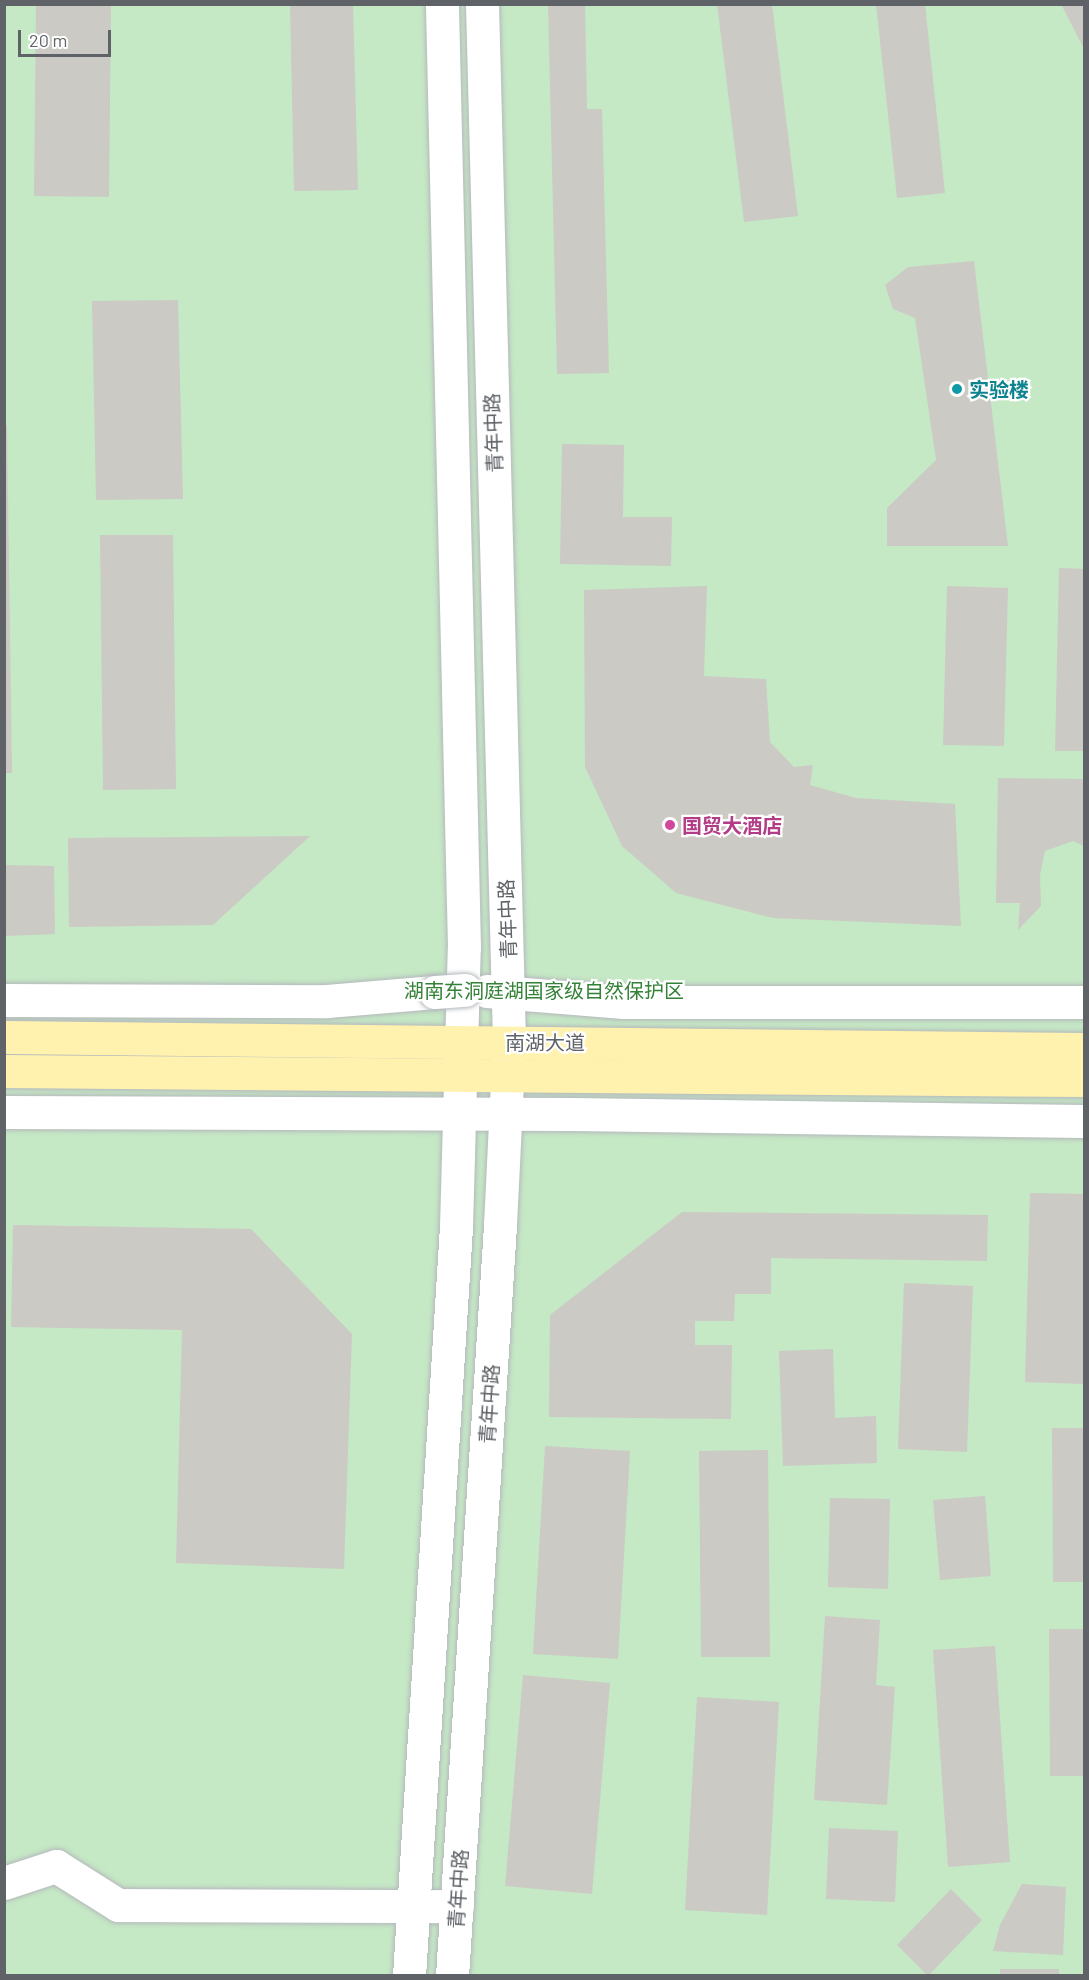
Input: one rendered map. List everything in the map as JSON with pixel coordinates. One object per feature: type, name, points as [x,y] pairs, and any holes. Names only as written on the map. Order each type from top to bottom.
[{"type":"main road","points":[[409,1976],[456,1227],[464,947],[449,420],[442,4]]},
{"type":"main road","name":"青年中路","points":[[452,1976],[500,1225],[509,1042],[482,4]]},
{"type":"main road","points":[[4,1000],[327,1001],[450,991],[509,992],[624,1002],[1084,1002]]},
{"type":"main road","name":"南湖大道","points":[[4,1037],[1084,1049]]},
{"type":"main road","name":"南湖大道","points":[[4,1071],[1084,1080]]},
{"type":"main road","points":[[4,1112],[505,1114],[1084,1121]]},
{"type":"main road","points":[[4,1883],[56,1866],[118,1905],[457,1906]]},
{"type":"green space","name":"湖南东洞庭湖国家级自然保护区","points":[[5,5],[1084,5],[1084,1975],[5,1976]]},
{"type":"building","points":[[36,4],[111,4],[109,197],[34,196]]},
{"type":"building","points":[[290,4],[353,4],[358,190],[294,191]]},
{"type":"building","points":[[548,4],[585,4],[587,109],[602,109],[609,373],[557,374]]},
{"type":"building","points":[[717,4],[772,4],[798,216],[744,222]]},
{"type":"building","points":[[876,4],[925,4],[945,193],[897,198]]},
{"type":"building","points":[[1061,4],[1084,4],[1084,49]]},
{"type":"building","name":"实验楼","points":[[974,261],[1008,546],[887,546],[887,508],[936,460],[915,318],[893,309],[885,285],[908,267]]},
{"type":"building","points":[[178,300],[183,499],[96,500],[92,301]]},
{"type":"building","points":[[4,425],[7,425],[12,773],[4,773]]},
{"type":"building","points":[[562,444],[624,445],[623,517],[672,517],[671,566],[560,564]]},
{"type":"building","points":[[100,535],[173,535],[176,789],[103,790]]},
{"type":"building","points":[[1059,568],[1084,569],[1084,751],[1055,751]]},
{"type":"building","points":[[707,586],[704,676],[766,679],[770,742],[794,767],[813,765],[810,785],[856,798],[955,804],[961,926],[773,918],[676,893],[622,846],[585,767],[584,590]]},
{"type":"building","points":[[947,586],[1008,588],[1004,746],[943,745]]},
{"type":"building","points":[[998,778],[1084,779],[1084,846],[1073,841],[1045,851],[1040,875],[1041,906],[1018,930],[1020,903],[996,903]]},
{"type":"building","points":[[310,836],[213,925],[69,927],[68,838]]},
{"type":"building","points":[[4,865],[54,866],[55,934],[4,936]]},
{"type":"building","points":[[1030,1193],[1084,1194],[1084,1384],[1025,1382]]},
{"type":"building","points":[[682,1212],[988,1215],[987,1261],[771,1258],[771,1294],[735,1294],[734,1321],[695,1321],[695,1345],[732,1345],[731,1419],[549,1417],[550,1315]]},
{"type":"building","points":[[13,1225],[251,1229],[352,1334],[344,1569],[176,1563],[182,1330],[11,1327]]},
{"type":"building","points":[[904,1283],[973,1286],[967,1452],[898,1449]]},
{"type":"building","points":[[833,1349],[835,1418],[876,1416],[877,1463],[783,1466],[779,1351]]},
{"type":"building","points":[[1052,1428],[1084,1428],[1084,1582],[1053,1582]]},
{"type":"building","points":[[545,1446],[630,1451],[618,1659],[533,1654]]},
{"type":"building","points":[[768,1450],[770,1657],[701,1657],[699,1451]]},
{"type":"building","points":[[985,1496],[991,1576],[940,1580],[933,1500]]},
{"type":"building","points":[[830,1498],[890,1499],[888,1589],[828,1587]]},
{"type":"building","points":[[825,1616],[880,1620],[876,1685],[895,1687],[887,1805],[814,1800]]},
{"type":"building","points":[[1049,1629],[1084,1629],[1084,1776],[1050,1776]]},
{"type":"building","points":[[995,1646],[1010,1862],[948,1867],[933,1650]]},
{"type":"building","points":[[523,1675],[610,1683],[592,1894],[505,1886]]},
{"type":"building","points":[[697,1697],[779,1702],[767,1915],[685,1910]]},
{"type":"building","points":[[829,1828],[898,1831],[895,1902],[826,1899]]},
{"type":"building","points":[[1022,1884],[1066,1887],[1063,1955],[993,1951],[1000,1925]]},
{"type":"building","points":[[951,1889],[982,1920],[928,1976],[897,1945]]},
{"type":"building","points":[[1000,1969],[1059,1969],[1059,1976],[1000,1976]]},
{"type":"place","name":"实验楼","points":[[957,389]]},
{"type":"place","name":"国贸大酒店","points":[[670,825]]}]
